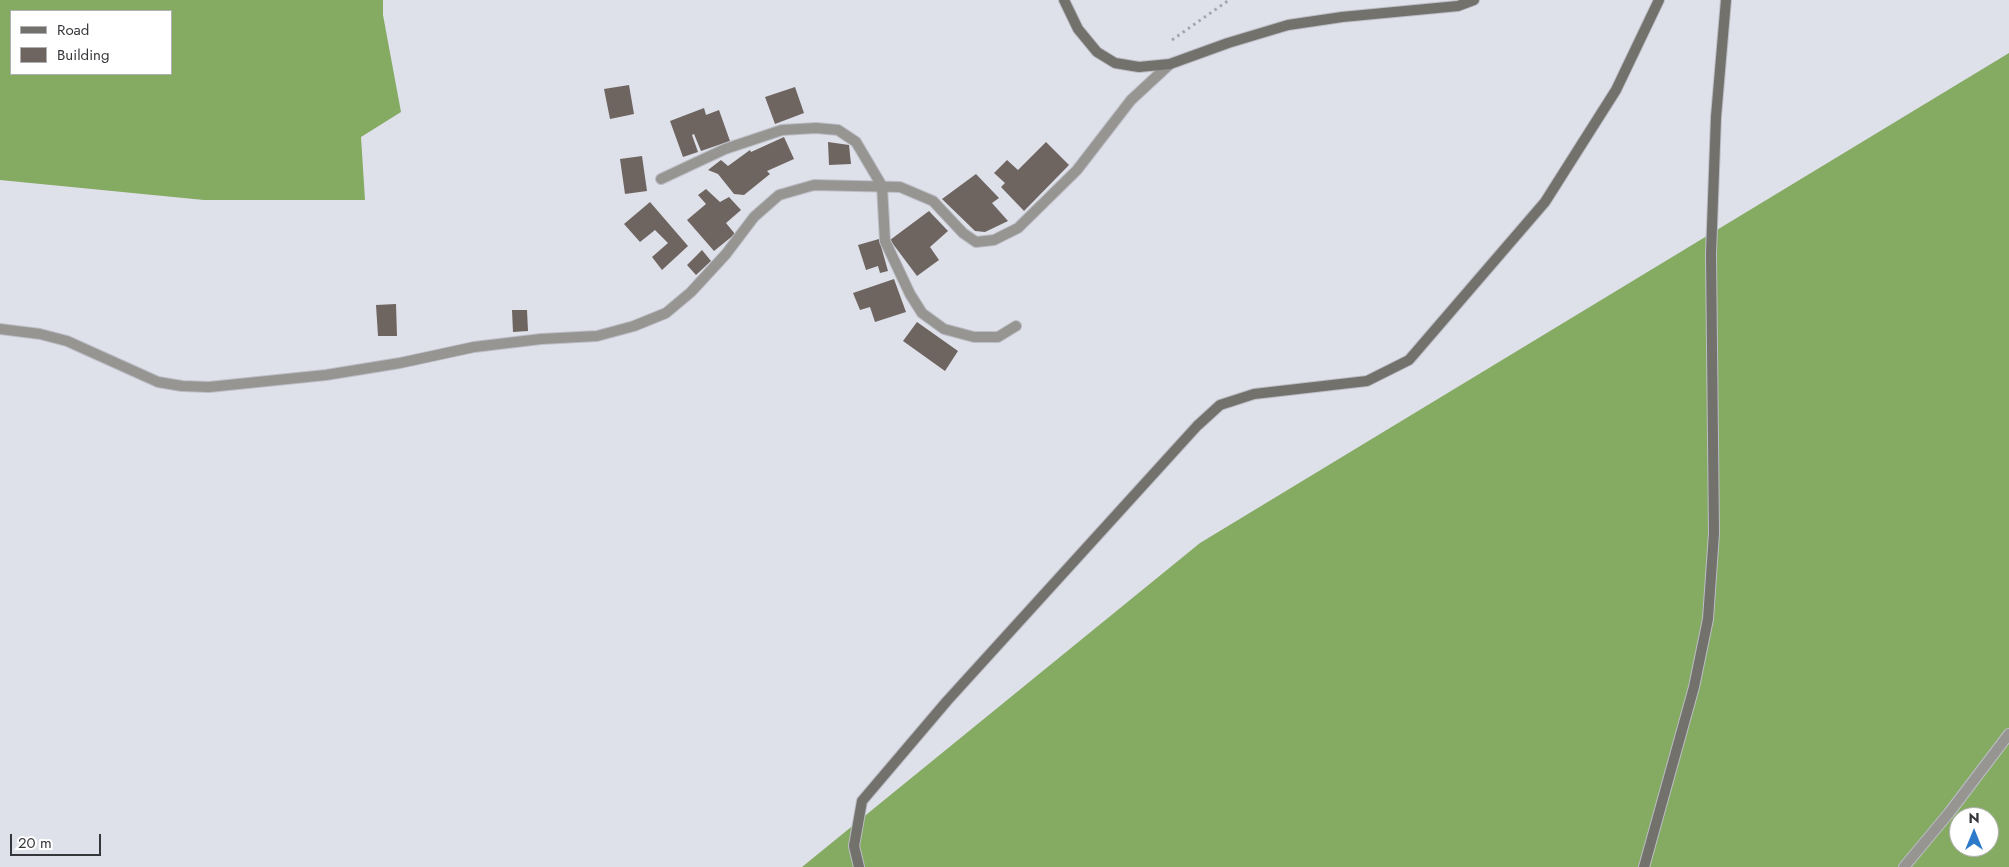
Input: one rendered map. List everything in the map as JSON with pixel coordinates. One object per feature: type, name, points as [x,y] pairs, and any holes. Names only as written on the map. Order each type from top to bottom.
[{"type":"street","points":[[1064,0],[1078,29],[1097,52],[1115,63],[1139,67],[1170,64],[1288,25],[1342,17],[1458,6],[1474,0]]},
{"type":"street","points":[[859,867],[854,846],[862,801],[940,708],[1197,426],[1220,404],[1254,394],[1367,381],[1409,360],[1545,202],[1616,90],[1659,0]]},
{"type":"street","points":[[1644,867],[1694,687],[1708,619],[1714,533],[1711,254],[1716,117],[1726,0]]},
{"type":"street","points":[[0,329],[40,334],[67,341],[158,382],[182,386],[209,387],[326,375],[400,363],[474,347],[541,339],[597,336],[634,326],[666,313],[691,292],[726,254],[754,217],[779,195],[814,185],[900,187],[933,202],[963,233],[976,242],[994,240],[1018,228],[1077,170],[1131,100],[1170,64]]},
{"type":"street","points":[[661,179],[725,149],[782,130],[816,128],[838,130],[856,142],[882,186],[885,241],[910,294],[922,313],[944,329],[974,337],[998,337],[1016,326]]},
{"type":"street","points":[[1904,867],[1949,813],[2009,734]]},
{"type":"path","points":[[1166,44],[1229,0]]},
{"type":"green space","points":[[0,0],[383,0],[383,15],[401,112],[361,137],[365,200],[204,200],[0,180]]},
{"type":"green space","points":[[2009,53],[2009,867],[802,867],[1200,543]]},
{"type":"building","points":[[629,85],[634,114],[610,119],[604,89]]},
{"type":"building","points":[[795,87],[804,113],[775,124],[765,97]]},
{"type":"building","points":[[704,108],[706,115],[719,110],[730,141],[701,151],[694,134],[692,135],[698,152],[683,157],[670,121]]},
{"type":"building","points":[[784,137],[794,159],[767,171],[770,174],[744,195],[734,194],[718,174],[708,170],[721,160],[728,166],[750,150],[751,152]]},
{"type":"building","points":[[828,142],[849,145],[851,164],[829,165]]},
{"type":"building","points":[[1046,142],[1069,165],[1024,211],[1001,187],[1005,183],[994,173],[1007,160],[1018,170]]},
{"type":"building","points":[[642,156],[647,191],[625,194],[620,159]]},
{"type":"building","points":[[976,174],[999,198],[992,203],[1008,221],[985,232],[975,231],[942,199]]},
{"type":"building","points":[[706,189],[720,202],[729,197],[741,210],[726,223],[735,234],[714,251],[687,220],[706,204],[698,195]]},
{"type":"building","points":[[650,202],[688,246],[662,270],[652,257],[668,243],[655,230],[640,242],[624,224]]},
{"type":"building","points":[[929,211],[948,231],[930,247],[939,260],[917,276],[890,240]]},
{"type":"building","points":[[879,239],[888,271],[880,273],[878,266],[866,270],[858,245]]},
{"type":"building","points":[[702,250],[711,261],[696,275],[687,265]]},
{"type":"building","points":[[894,279],[906,312],[875,322],[870,307],[860,310],[853,293]]},
{"type":"building","points":[[396,304],[397,336],[378,336],[376,305]]},
{"type":"building","points":[[512,310],[527,310],[528,331],[513,332]]},
{"type":"building","points":[[917,322],[958,351],[945,371],[903,341]]}]
